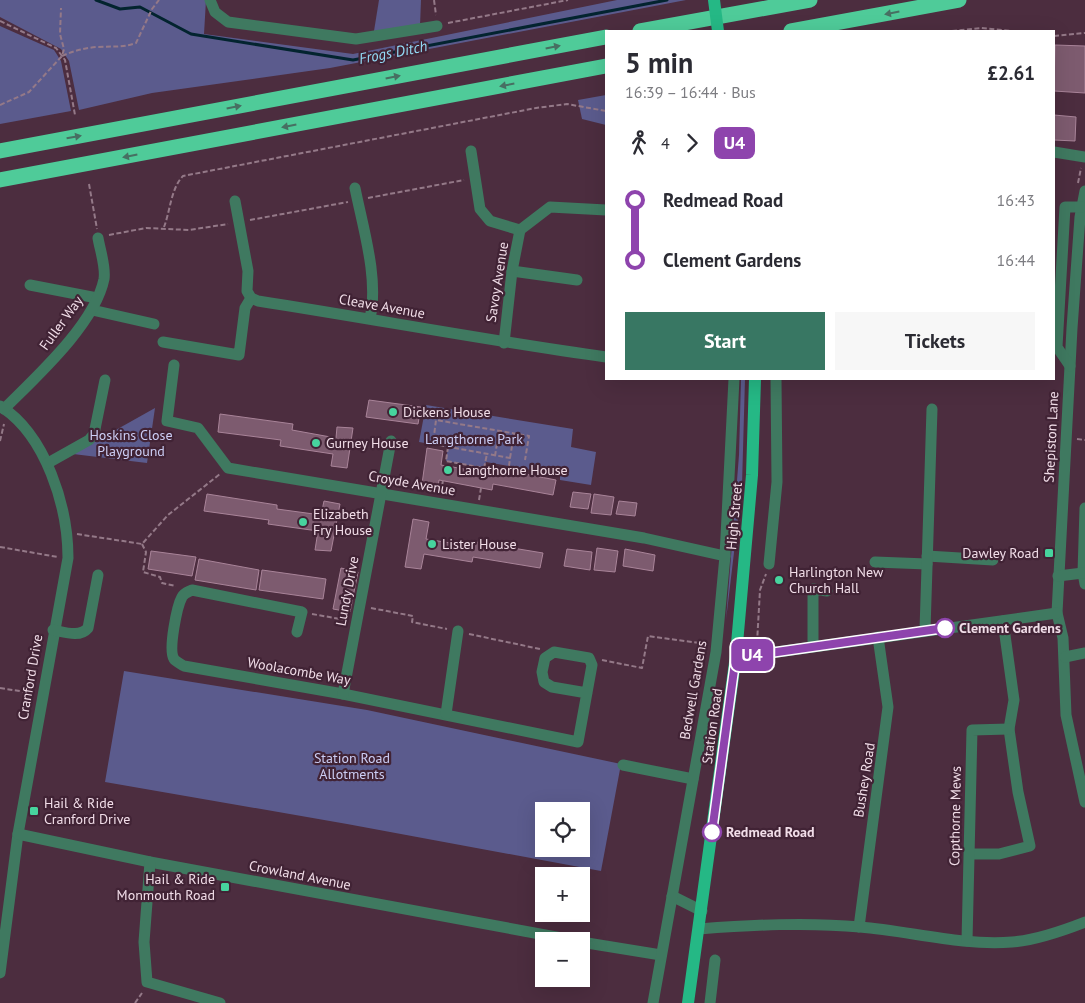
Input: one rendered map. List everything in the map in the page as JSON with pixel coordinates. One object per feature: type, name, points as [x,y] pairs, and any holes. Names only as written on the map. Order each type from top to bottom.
[{"type":"highway","points":[[645,30],[810,0]]},
{"type":"highway","points":[[796,30],[959,0]]},
{"type":"highway","points":[[0,151],[605,38]]},
{"type":"highway","points":[[0,180],[605,66]]},
{"type":"main road","points":[[714,0],[718,30]]},
{"type":"main road","name":"High Street","points":[[736,655],[752,475],[755,380]]},
{"type":"main road","name":"Station Road","points":[[688,1003],[700,929],[736,655]]},
{"type":"street","points":[[210,0],[215,12],[228,22],[356,39],[437,26]]},
{"type":"street","points":[[471,151],[480,209],[490,221],[520,230]]},
{"type":"street","points":[[1055,152],[1085,156]]},
{"type":"street","points":[[355,188],[373,284],[374,302],[370,318]]},
{"type":"street","name":"Shepiston Lane","points":[[1057,613],[1070,366],[1082,240],[1082,207],[1085,191]]},
{"type":"street","points":[[163,342],[239,355],[245,308],[251,298],[247,291],[248,271],[235,201]]},
{"type":"street","name":"Savoy Avenue","points":[[504,343],[512,271],[520,230],[550,207],[605,210]]},
{"type":"street","points":[[1070,366],[1057,347],[1058,258],[1064,207],[1082,207]]},
{"type":"street","name":"Fuller Way","points":[[4,409],[44,370],[92,310],[104,278],[98,238]]},
{"type":"street","points":[[512,271],[577,280]]},
{"type":"street","points":[[30,285],[97,298]]},
{"type":"street","name":"Cleave Avenue","points":[[251,298],[258,301],[370,318],[504,343],[605,357]]},
{"type":"street","points":[[92,310],[154,324]]},
{"type":"street","points":[[174,365],[168,421],[198,428],[228,468]]},
{"type":"street","points":[[48,463],[89,440],[94,434],[105,380]]},
{"type":"street","name":"Bedwell Gardens","points":[[653,1003],[717,646],[725,556],[734,380]]},
{"type":"street","points":[[769,564],[777,482],[776,380]]},
{"type":"street","points":[[925,630],[932,408]]},
{"type":"street","name":"Cranford Drive","points":[[0,973],[5,891],[18,834],[53,630],[68,558],[68,533],[48,463],[33,440],[4,409]]},
{"type":"street","name":"Lundy Drive","points":[[343,694],[391,441]]},
{"type":"street","name":"Croyde Avenue","points":[[228,468],[644,538],[725,556]]},
{"type":"street","points":[[1058,576],[1084,578],[1085,508]]},
{"type":"street","points":[[875,562],[993,560]]},
{"type":"street","points":[[53,630],[80,634],[85,632],[88,628],[98,576]]},
{"type":"street","points":[[813,646],[813,589],[827,591]]},
{"type":"street","points":[[192,590],[302,612],[297,632]]},
{"type":"street","name":"Woolacombe Way","points":[[192,590],[183,595],[171,646],[174,659],[184,666],[343,694],[578,742],[592,665],[589,658]]},
{"type":"street","points":[[736,655],[756,655],[1057,613],[1064,638],[1066,715],[1078,744],[1085,802]]},
{"type":"street","points":[[970,854],[999,854],[1030,846],[1018,792],[1009,729],[1014,700],[1003,621]]},
{"type":"street","points":[[446,714],[458,631]]},
{"type":"street","name":"Bushey Road","points":[[859,927],[888,707],[878,637]]},
{"type":"street","points":[[587,693],[552,687],[544,682],[542,672],[545,658],[554,652],[589,658]]},
{"type":"street","points":[[1065,657],[1085,653]]},
{"type":"street","name":"Copthorne Mews","points":[[967,941],[972,730],[1009,729]]},
{"type":"street","points":[[623,765],[693,779]]},
{"type":"street","name":"Crowland Avenue","points":[[18,834],[150,862],[535,934]]},
{"type":"street","points":[[150,862],[144,942],[147,982],[220,1003]]},
{"type":"street","points":[[672,896],[702,910]]},
{"type":"street","points":[[700,929],[750,925],[859,927],[967,941],[1012,942],[1054,934],[1085,922]]},
{"type":"street","name":"Crowland Avenue","points":[[590,944],[661,955]]},
{"type":"street","points":[[710,1003],[714,960]]},
{"type":"path","points":[[0,106],[29,92],[62,56],[77,50],[99,47],[108,49],[136,42],[152,9],[159,0]]},
{"type":"path","points":[[434,0],[437,26],[568,0]]},
{"type":"path","points":[[61,8],[60,34],[64,48],[62,56]]},
{"type":"path","points":[[0,21],[40,38],[56,48],[65,60],[75,115]]},
{"type":"path","points":[[958,30],[969,28],[998,30]]},
{"type":"path","points":[[1055,36],[1085,33]]},
{"type":"path","points":[[164,228],[176,182],[183,176],[536,108],[567,104],[605,111]]},
{"type":"path","points":[[89,184],[98,238],[146,228],[190,230],[475,178]]},
{"type":"path","points":[[0,442],[4,409]]},
{"type":"path","points":[[510,458],[433,444],[436,420],[529,436],[525,460]]},
{"type":"path","points":[[495,456],[499,431]]},
{"type":"path","points":[[509,466],[514,434]]},
{"type":"path","points":[[448,447],[446,460],[484,468],[486,454]]},
{"type":"path","points":[[142,544],[168,515],[228,468]]},
{"type":"path","points":[[68,533],[142,544]]},
{"type":"path","points":[[142,544],[146,552],[143,572],[160,577],[162,583],[192,590]]},
{"type":"path","points":[[0,547],[68,558]]},
{"type":"path","points":[[756,655],[760,590],[769,564]]},
{"type":"path","points":[[359,606],[414,616],[412,622],[554,652]]},
{"type":"path","points":[[302,612],[356,622]]},
{"type":"path","points":[[589,658],[642,668],[648,636],[717,646]]},
{"type":"path","points":[[0,688],[42,695]]},
{"type":"green space","points":[[0,0],[206,0],[204,34],[353,54],[617,0],[686,0],[330,68],[152,93],[79,110],[69,61],[61,49],[0,17]]},
{"type":"green space","points":[[379,0],[421,0],[420,26],[374,31]]},
{"type":"green space","points":[[0,26],[54,50],[61,61],[71,111],[0,124]]},
{"type":"green space","points":[[605,95],[605,125],[582,119],[578,100]]},
{"type":"green space","points":[[741,380],[745,380],[742,485],[726,620],[739,455]]},
{"type":"green space","name":"Langthorne Park","points":[[426,405],[573,429],[571,447],[596,452],[591,485],[560,480],[560,475],[486,462],[484,468],[446,461],[448,447],[419,442]]},
{"type":"green space","name":"Hoskins Close Playground","points":[[155,408],[147,463],[73,454]]},
{"type":"green space","name":"Station Road Allotments","points":[[124,671],[367,710],[621,764],[601,871],[590,869],[590,867],[579,867],[105,782]]},
{"type":"building","points":[[1055,45],[1085,46],[1085,93],[1055,91]]},
{"type":"building","points":[[1055,115],[1076,117],[1075,141],[1055,140]]},
{"type":"building","name":"Dickens House","points":[[369,400],[421,407],[418,424],[366,417]]},
{"type":"building","name":"Gurney House","points":[[220,414],[293,424],[292,430],[336,438],[337,427],[353,428],[347,468],[331,466],[333,454],[280,446],[281,440],[218,432]]},
{"type":"building","name":"Langthorne House","points":[[427,448],[443,451],[441,465],[487,473],[488,467],[556,480],[553,495],[493,484],[492,490],[439,480],[438,487],[422,484]]},
{"type":"building","points":[[573,492],[591,494],[588,509],[570,507]]},
{"type":"building","name":"Elizabeth Fry House","points":[[207,494],[277,505],[277,509],[321,515],[324,501],[340,504],[331,551],[315,550],[318,531],[268,524],[269,520],[204,511]]},
{"type":"building","points":[[594,494],[614,497],[611,515],[591,513]]},
{"type":"building","points":[[619,501],[637,503],[635,516],[616,514]]},
{"type":"building","name":"Lister House","points":[[413,519],[429,522],[426,539],[469,546],[470,541],[543,553],[540,568],[473,557],[472,562],[424,554],[421,569],[405,567]]},
{"type":"building","points":[[597,548],[618,551],[615,572],[594,570]]},
{"type":"building","points":[[567,549],[592,552],[590,570],[564,566]]},
{"type":"building","points":[[625,549],[655,555],[653,571],[623,566]]},
{"type":"building","points":[[151,551],[196,557],[192,576],[148,569]]},
{"type":"building","points":[[199,559],[259,570],[256,590],[195,580]]},
{"type":"building","points":[[341,568],[358,572],[350,612],[333,609]]},
{"type":"building","points":[[262,570],[326,579],[323,599],[259,590]]},
{"type":"waterway","name":"Frogs Ditch","points":[[96,0],[120,9],[140,7],[191,34],[353,60],[667,0]]},
{"type":"bus line","name":"U4","points":[[712,832],[736,655],[756,655],[945,628]]},
{"type":"place","name":"Dickens House","points":[[393,412]]},
{"type":"place","name":"Gurney House","points":[[316,443]]},
{"type":"place","name":"Langthorne House","points":[[448,470]]},
{"type":"place","name":"Elizabeth Fry House","points":[[303,522]]},
{"type":"place","name":"Lister House","points":[[432,544]]},
{"type":"place","name":"Dawley Road","points":[[1049,553]]},
{"type":"place","name":"Harlington New Church Hall","points":[[779,580]]},
{"type":"place","name":"Clement Gardens","points":[[945,628]]},
{"type":"place","name":"Hail & Ride Cranford Drive","points":[[34,811]]},
{"type":"place","name":"Redmead Road","points":[[712,832]]},
{"type":"place","name":"Hail & Ride Monmouth Road","points":[[225,887]]}]
